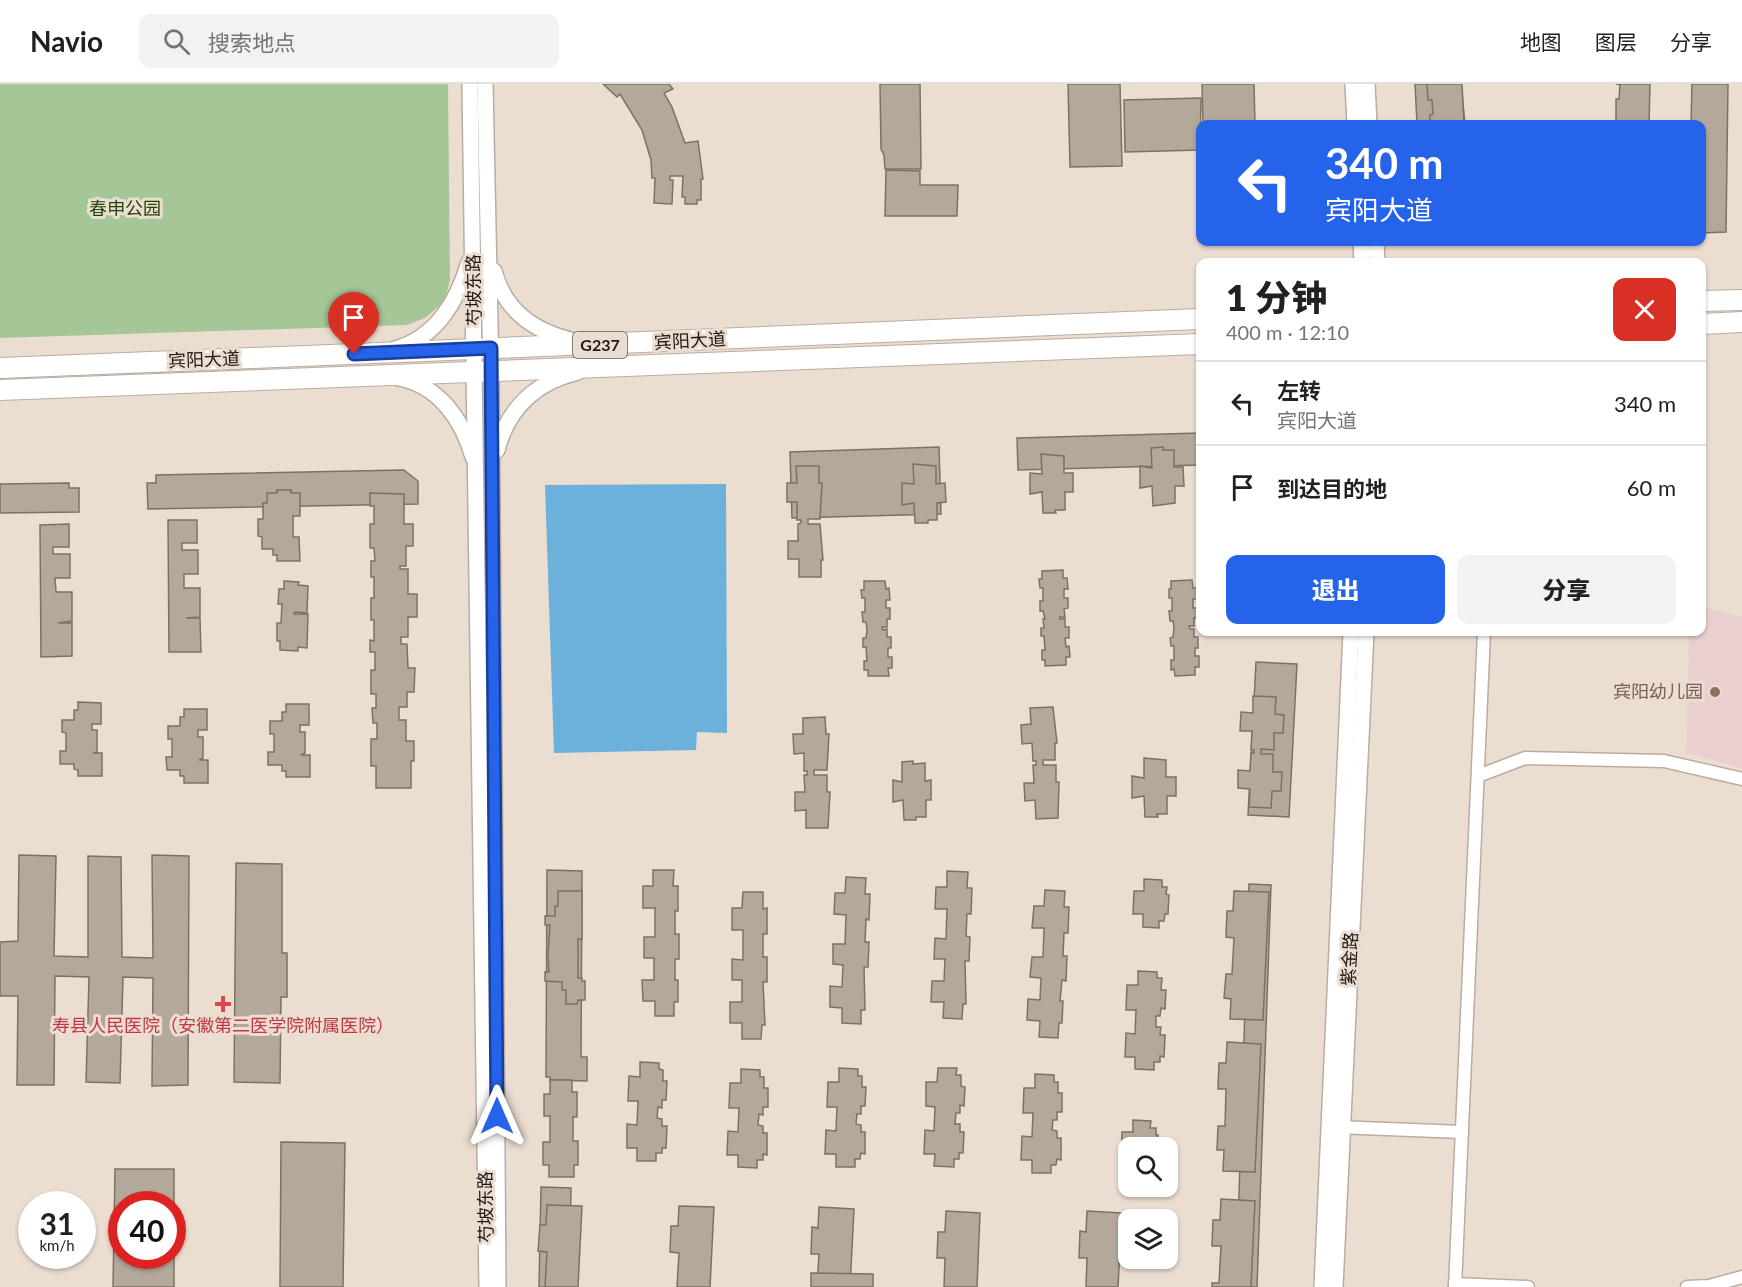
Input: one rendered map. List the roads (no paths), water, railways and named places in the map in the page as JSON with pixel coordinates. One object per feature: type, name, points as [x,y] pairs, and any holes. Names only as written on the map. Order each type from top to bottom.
[{"type":"highway","points":[[1706,301],[1742,300]]},
{"type":"highway","name":"宾阳大道","points":[[0,368],[483,348],[596,346],[1196,319]]},
{"type":"highway","points":[[1706,324],[1742,322]]},
{"type":"highway","name":"宾阳大道","points":[[0,390],[1196,344]]},
{"type":"street","name":"芍坡东路","points":[[470,84],[481,248]]},
{"type":"street","name":"芍坡东路","points":[[485,84],[481,248],[487,1287]]},
{"type":"street","points":[[1353,84],[1355,120]]},
{"type":"street","points":[[1367,84],[1369,120]]},
{"type":"street","points":[[481,248],[498,285],[509,303],[523,319],[545,332],[596,346]]},
{"type":"street","points":[[378,353],[403,347],[421,338],[437,324],[450,307],[481,248]]},
{"type":"street","points":[[484,471],[501,435],[523,400],[544,384],[568,374],[593,368]]},
{"type":"street","points":[[381,375],[425,386],[442,400],[457,420],[484,471]]},
{"type":"street","name":"芍坡东路","points":[[484,471],[498,1287]]},
{"type":"street","name":"紫金路","points":[[1335,1287],[1335,1127],[1351,636]]},
{"type":"street","name":"紫金路","points":[[1322,1287],[1335,1127],[1366,636]]},
{"type":"street","points":[[1484,636],[1455,1285],[1528,1287]]},
{"type":"street","points":[[1478,776],[1525,758],[1548,758],[1664,761],[1742,780]]},
{"type":"street","points":[[1335,1127],[1462,1132]]},
{"type":"street","points":[[1687,1287],[1709,1286],[1742,1277]]},
{"type":"water","points":[[726,484],[727,733],[697,732],[696,750],[554,753],[545,485]]},
{"type":"place","name":"宾阳幼儿园","points":[[1715,692]]},
{"type":"place","name":"寿县人民医院（安徽第二医学院附属医院）","points":[[223,1004]]},
{"type":"park label","name":"春申公园","points":[[125,209]]}]
